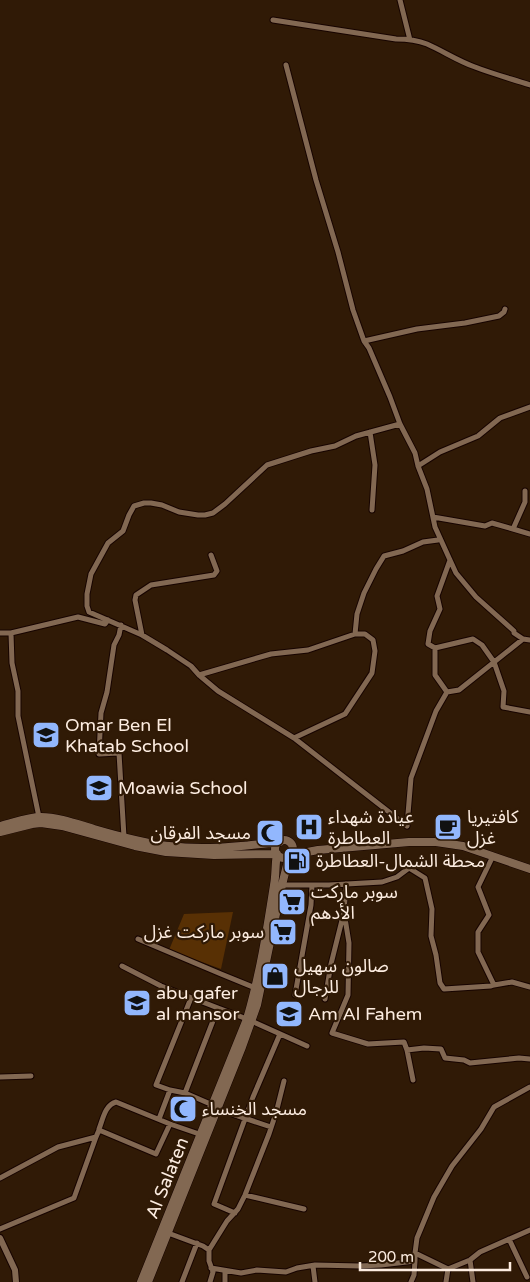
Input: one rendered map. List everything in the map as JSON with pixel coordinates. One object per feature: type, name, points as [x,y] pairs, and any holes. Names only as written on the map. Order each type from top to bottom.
[{"type":"main road","points":[[0,826],[39,817],[63,820],[124,837],[167,846],[205,849],[286,840],[291,843],[293,849],[290,856]]},
{"type":"main road","points":[[0,832],[41,823],[62,826],[135,846],[166,852],[214,855],[277,854],[281,857],[318,850],[427,841],[463,846],[530,869]]},
{"type":"main road","points":[[277,854],[276,846],[280,842]]},
{"type":"main road","name":"Al Salaten","points":[[258,989],[277,854]]},
{"type":"main road","name":"Al Salaten","points":[[141,1282],[216,1107],[249,1020],[290,856]]},
{"type":"main road","name":"Al Salaten","points":[[148,1282],[168,1233],[203,1135]]},
{"type":"street","points":[[400,0],[410,40]]},
{"type":"street","points":[[272,20],[426,44],[475,67],[530,85]]},
{"type":"street","points":[[286,65],[353,310],[364,341],[369,348],[414,453],[427,489],[440,538],[456,573],[476,597],[514,633],[523,639],[530,640]]},
{"type":"street","points":[[364,341],[417,329],[465,323],[499,316],[505,309]]},
{"type":"street","points":[[418,466],[440,452],[478,436],[500,418],[530,407]]},
{"type":"street","points":[[400,424],[356,436],[335,446],[311,451],[267,465],[213,513],[198,516],[151,503],[134,506],[123,531],[108,543],[91,574],[88,584],[87,606],[89,612],[142,635],[191,666],[218,690],[294,738],[407,826],[412,778],[436,711],[447,692]]},
{"type":"street","points":[[370,432],[375,465],[372,510]]},
{"type":"street","points":[[514,529],[525,502],[525,491]]},
{"type":"street","points":[[433,517],[485,526],[492,523],[530,534]]},
{"type":"street","points":[[355,634],[364,592],[384,556],[440,538]]},
{"type":"street","points":[[142,635],[135,600],[136,594],[151,585],[214,575],[217,571],[212,555]]},
{"type":"street","points":[[450,560],[437,596],[440,609],[430,631],[428,644],[435,648],[473,639],[482,645],[494,662],[504,691],[503,707],[530,712]]},
{"type":"street","points":[[0,633],[11,633],[78,617],[105,624],[108,620]]},
{"type":"street","points":[[121,625],[114,645],[101,713],[99,754],[119,753],[124,837]]},
{"type":"street","points":[[11,633],[12,663],[18,691],[18,716],[39,817]]},
{"type":"street","points":[[199,675],[271,654],[308,650],[355,634],[365,634],[373,640],[375,651],[372,673],[345,714],[294,738]]},
{"type":"street","points":[[447,692],[459,690],[523,639]]},
{"type":"street","points":[[435,648],[435,675],[447,692]]},
{"type":"street","points":[[493,856],[478,887],[489,915],[478,932],[478,952],[494,985]]},
{"type":"street","points":[[282,885],[382,882],[397,877],[408,868],[425,878],[432,909],[431,936],[440,983],[444,989],[491,986],[512,982],[530,987]]},
{"type":"street","points":[[325,999],[331,964],[344,912],[346,884]]},
{"type":"street","points":[[294,995],[312,905],[312,885]]},
{"type":"street","points":[[344,912],[349,942],[348,994],[332,1033],[368,1044],[404,1042],[413,1080]]},
{"type":"street","points":[[138,939],[258,989]]},
{"type":"street","points":[[122,966],[161,986],[249,1020],[307,1046]]},
{"type":"street","points":[[191,998],[156,1085],[185,1093],[216,1107],[271,1127]]},
{"type":"street","points":[[185,1093],[218,1008]]},
{"type":"street","points":[[235,1213],[214,1204],[253,1097],[280,1034]]},
{"type":"street","points":[[407,1050],[441,1049],[445,1058],[464,1060],[470,1063],[519,1058],[530,1059]]},
{"type":"street","points":[[0,1077],[31,1076]]},
{"type":"street","points":[[210,1282],[213,1275],[209,1250],[245,1195],[276,1114],[284,1081]]},
{"type":"street","points":[[411,1282],[414,1275],[417,1238],[434,1197],[452,1166],[481,1129],[494,1107],[530,1087]]},
{"type":"street","points":[[159,1119],[170,1090]]},
{"type":"street","points":[[99,1129],[108,1107],[114,1103],[119,1103],[203,1135]]},
{"type":"street","points":[[0,1229],[74,1198],[99,1130],[156,1154],[170,1124]]},
{"type":"street","points":[[0,1178],[58,1147],[96,1137]]},
{"type":"street","points":[[245,1195],[304,1209]]},
{"type":"street","points":[[415,1253],[448,1268],[470,1260],[480,1252],[530,1230]]},
{"type":"street","points":[[168,1233],[197,1243],[209,1250]]},
{"type":"street","points":[[0,1238],[15,1270],[16,1282]]},
{"type":"street","points":[[509,1239],[527,1277]]},
{"type":"street","points":[[182,1282],[197,1243]]},
{"type":"street","points":[[470,1260],[473,1282]]},
{"type":"street","points":[[211,1268],[241,1273],[257,1270],[286,1272],[297,1268],[313,1266],[360,1266],[415,1261]]},
{"type":"street","points":[[313,1266],[316,1282]]},
{"type":"street","points":[[446,1282],[448,1268]]},
{"type":"street","points":[[225,1271],[225,1282]]},
{"type":"shaded area","points":[[233,912],[221,969],[169,950],[184,914]]},
{"type":"place","name":"Omar Ben El Khatab School","points":[[46,735]]},
{"type":"place","name":"Moawia School","points":[[99,788]]},
{"type":"place","name":"عيادة شهداء العطاطرة","points":[[309,827]]},
{"type":"place","name":"كافتيريا غزل","points":[[448,827]]},
{"type":"place","name":"مسجد الفرقان","points":[[270,833]]},
{"type":"place","name":"محطة الشمال-العطاطرة","points":[[297,861]]},
{"type":"place","name":"سوبر ماركت الأدهم","points":[[292,902]]},
{"type":"place","name":"سوبر ماركت غزل","points":[[283,932]]},
{"type":"place","name":"صالون سهيل للرجال","points":[[275,976]]},
{"type":"place","name":"abu gafer al mansor","points":[[137,1003]]},
{"type":"place","name":"Am Al Fahem","points":[[289,1014]]},
{"type":"place","name":"مسجد الخنساء","points":[[183,1109]]}]
